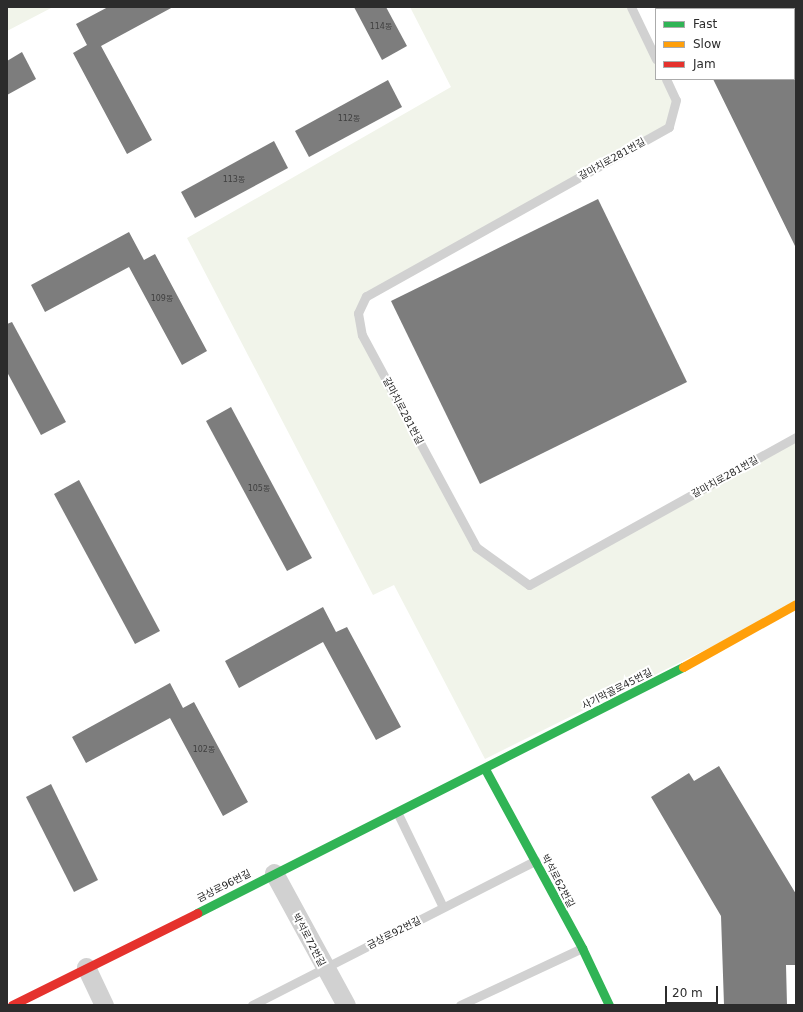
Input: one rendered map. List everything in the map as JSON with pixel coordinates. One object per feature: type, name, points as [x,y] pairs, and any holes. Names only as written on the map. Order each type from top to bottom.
[{"type":"street","name":"사기막골로45번길","points":[[446,789],[694,661],[796,604]]},
{"type":"street","name":"박석로62번길","points":[[485,769],[582,948],[608,1005]]},
{"type":"street","name":"금상로96번길","points":[[12,1005],[274,873],[398,814],[446,789]]},
{"type":"street","name":"박석로72번길","points":[[274,873],[324,969],[346,1005]]},
{"type":"street","points":[[86,968],[104,1005]]},
{"type":"lane","points":[[631,7],[655,57]]},
{"type":"lane","name":"갈마치로281번길","points":[[666,80],[676,100],[669,128],[366,296],[358,313],[362,335],[476,547],[529,585],[796,437]]},
{"type":"lane","points":[[398,814],[443,907]]},
{"type":"lane","name":"금상로92번길","points":[[252,1005],[535,861]]},
{"type":"lane","points":[[460,1005],[582,948]]},
{"type":"shaded area","points":[[7,7],[53,7],[7,31]]},
{"type":"shaded area","points":[[410,7],[628,7],[655,59],[655,80],[666,80],[676,100],[669,127],[366,296],[358,313],[362,335],[476,547],[529,585],[796,437],[796,605],[485,759],[394,585],[373,595],[187,238],[451,87]]},
{"type":"building","points":[[108,7],[173,7],[101,46],[152,140],[127,154],[73,53],[87,45],[76,24]]},
{"type":"building","points":[[354,7],[386,7],[407,46],[382,60]]},
{"type":"building","points":[[796,7],[796,248],[713,80],[795,80],[795,8],[765,8]]},
{"type":"building","points":[[22,52],[36,79],[7,95],[7,61]]},
{"type":"building","points":[[388,80],[402,107],[309,157],[295,131]]},
{"type":"building","points":[[274,141],[288,168],[195,218],[181,192]]},
{"type":"building","points":[[598,199],[687,382],[480,484],[391,301]]},
{"type":"building","points":[[129,232],[144,260],[155,254],[207,351],[182,365],[129,267],[45,312],[31,285]]},
{"type":"building","points":[[12,322],[66,422],[41,435],[7,372],[7,324]]},
{"type":"building","points":[[231,407],[312,558],[287,571],[206,421]]},
{"type":"building","points":[[79,480],[160,631],[135,644],[54,494]]},
{"type":"building","points":[[323,607],[336,632],[347,627],[401,727],[376,740],[323,642],[239,688],[225,661]]},
{"type":"building","points":[[170,683],[183,708],[194,702],[248,802],[223,816],[170,718],[86,763],[72,737]]},
{"type":"building","points":[[719,766],[796,894],[796,965],[786,965],[787,1005],[724,1005],[721,916],[651,797],[689,773],[694,781]]},
{"type":"building","points":[[51,784],[98,880],[74,892],[26,797]]},
{"type":"traffic: fast","points":[[197,913],[683,667]]},
{"type":"traffic: fast","points":[[485,769],[582,948],[609,1005]]},
{"type":"traffic: slow","points":[[683,667],[796,604]]},
{"type":"traffic: jam","points":[[12,1005],[197,913]]}]
